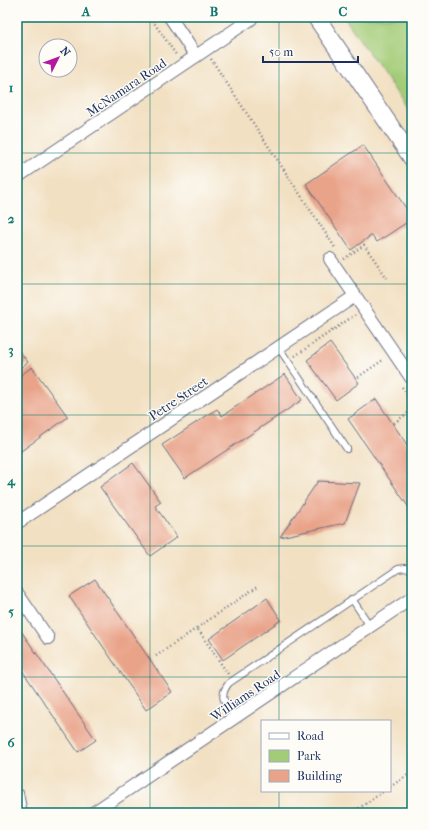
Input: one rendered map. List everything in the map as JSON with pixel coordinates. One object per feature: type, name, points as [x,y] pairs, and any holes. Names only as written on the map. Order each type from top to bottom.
[{"type":"main road","points":[[316,17],[412,158]]},
{"type":"street","points":[[170,17],[201,53]]},
{"type":"street","name":"McNamara Road","points":[[17,177],[251,19]]},
{"type":"street","points":[[335,256],[355,296],[412,379]]},
{"type":"street","name":"Petre Street","points":[[17,523],[355,296]]},
{"type":"street","points":[[17,593],[48,638]]},
{"type":"street","name":"Williams Road","points":[[93,813],[412,598]]},
{"type":"lane","points":[[279,348],[347,449]]},
{"type":"lane","points":[[236,718],[223,698],[223,690],[229,682],[398,569],[405,568],[412,570]]},
{"type":"lane","points":[[352,599],[370,626]]},
{"type":"lane","points":[[20,793],[24,813]]},
{"type":"path","points":[[150,17],[183,65]]},
{"type":"path","points":[[201,53],[335,256]]},
{"type":"path","points":[[343,259],[364,245],[387,278]]},
{"type":"path","points":[[288,361],[364,309]]},
{"type":"path","points":[[358,377],[383,360]]},
{"type":"path","points":[[394,423],[412,410]]},
{"type":"path","points":[[156,656],[258,586]]},
{"type":"path","points":[[197,628],[228,674]]},
{"type":"path","points":[[391,786],[412,772]]},
{"type":"path","points":[[352,813],[383,792]]},
{"type":"green space","points":[[344,17],[412,17],[412,115]]},
{"type":"building","points":[[363,145],[412,219],[377,242],[372,235],[351,250],[306,184]]},
{"type":"building","points":[[330,343],[359,383],[336,400],[307,360]]},
{"type":"building","points":[[20,352],[28,362],[19,369],[17,365],[17,354]]},
{"type":"building","points":[[32,367],[68,417],[17,454],[17,378]]},
{"type":"building","points":[[285,374],[302,400],[185,478],[162,445],[217,409],[222,416]]},
{"type":"building","points":[[376,399],[412,452],[412,512],[348,419]]},
{"type":"building","points":[[133,463],[161,502],[155,506],[177,537],[150,556],[100,487]]},
{"type":"building","points":[[318,481],[360,483],[345,523],[280,537]]},
{"type":"building","points":[[95,579],[172,692],[146,710],[69,596]]},
{"type":"building","points":[[267,598],[281,620],[223,660],[209,639]]},
{"type":"building","points":[[21,631],[96,740],[78,752],[17,663],[17,634]]}]
